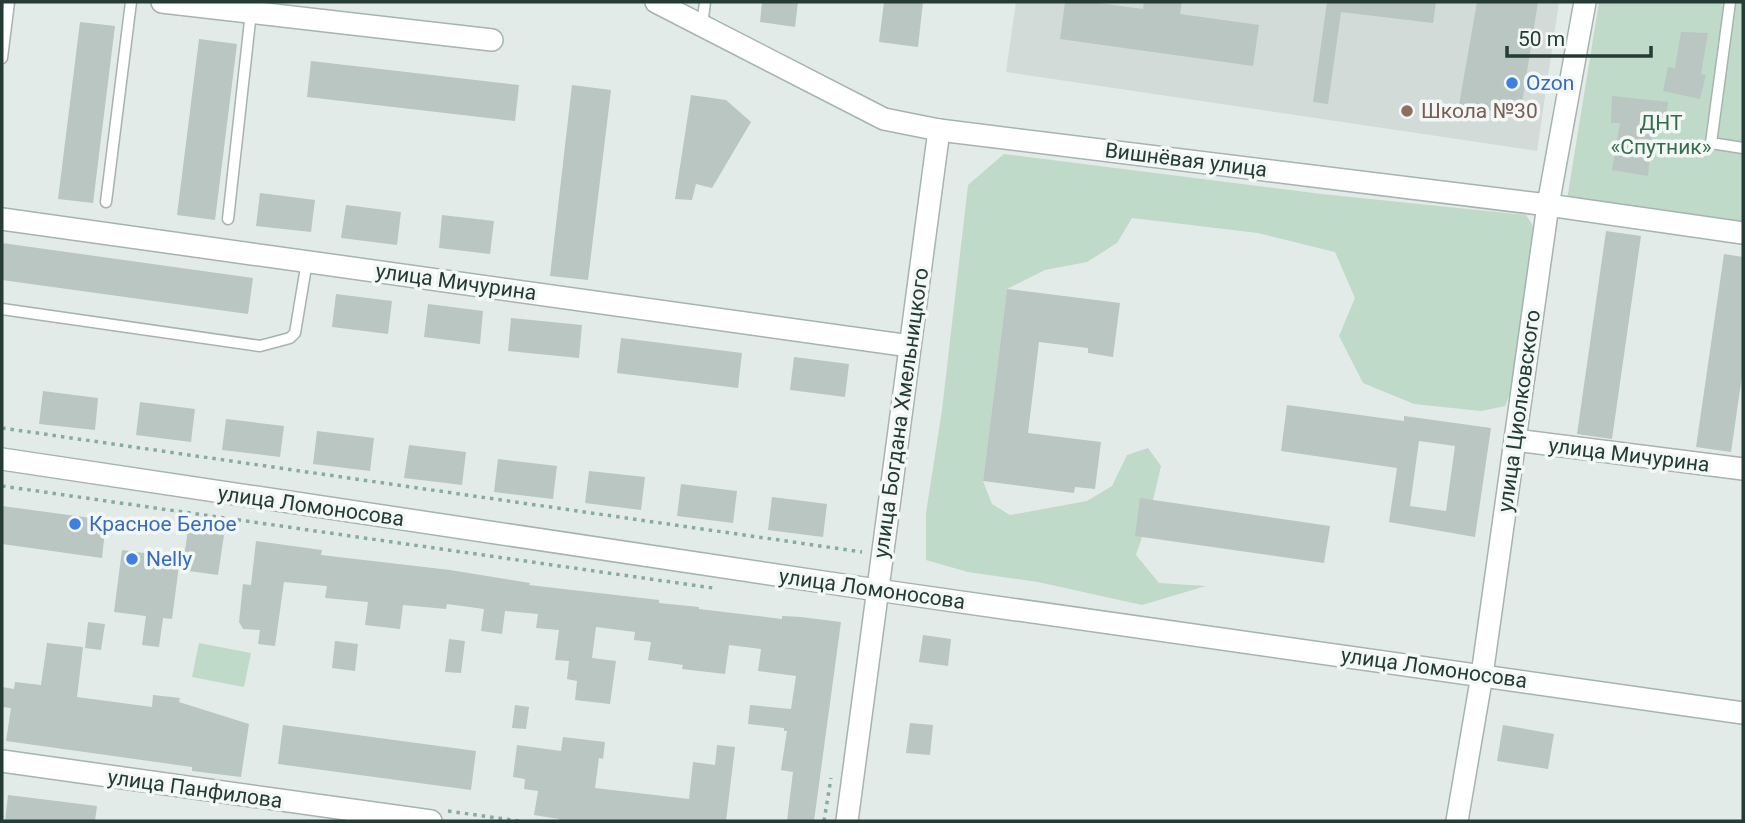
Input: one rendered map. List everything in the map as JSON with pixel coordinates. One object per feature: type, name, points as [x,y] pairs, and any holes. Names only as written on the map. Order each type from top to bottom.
[{"type":"street","points":[[162,2],[492,40]]},
{"type":"street","name":"Вишнёвая улица","points":[[656,2],[884,119],[939,130],[1548,205],[1743,233]]},
{"type":"street","name":"улица Циолковского","points":[[1457,821],[1482,675],[1548,205],[1585,2]]},
{"type":"street","name":"улица Богдана Хмельницкого","points":[[847,821],[939,130]]},
{"type":"street","name":"улица Мичурина","points":[[2,219],[910,346]]},
{"type":"street","name":"улица Мичурина","points":[[1515,440],[1743,469]]},
{"type":"street","name":"улица Ломоносова","points":[[2,459],[877,590],[1743,713]]},
{"type":"street","name":"улица Панфилова","points":[[2,761],[431,821]]},
{"type":"lane","points":[[2,58],[9,2]]},
{"type":"lane","points":[[106,202],[131,2]]},
{"type":"lane","points":[[702,26],[705,2]]},
{"type":"lane","points":[[1730,2],[1712,143],[1743,148]]},
{"type":"lane","points":[[228,219],[251,12]]},
{"type":"lane","points":[[2,309],[260,346],[290,338],[295,333],[307,261]]},
{"type":"path","points":[[2,428],[862,552]]},
{"type":"path","points":[[2,486],[719,589]]},
{"type":"shaded area","name":"Школа №30","points":[[1016,2],[1559,2],[1537,151],[1006,72]]},
{"type":"green space","name":"ДНТ «Спутник»","points":[[1599,2],[1743,2],[1743,231],[1566,206]]},
{"type":"green space","points":[[1004,154],[1322,194],[1526,215],[1543,241],[1527,351],[1505,406],[1481,411],[1414,404],[1363,383],[1339,336],[1355,298],[1335,252],[1258,233],[1132,218],[1117,243],[1087,262],[1045,270],[1007,289],[983,481],[992,504],[1010,515],[1087,501],[1112,486],[1127,455],[1148,448],[1161,466],[1150,513],[1136,555],[1159,583],[1206,586],[1142,605],[1038,582],[968,572],[926,560],[926,513],[942,410],[968,185]]},
{"type":"green space","points":[[199,643],[251,653],[244,687],[192,677]]},
{"type":"building","points":[[762,2],[798,2],[795,27],[760,22]]},
{"type":"building","points":[[884,2],[923,2],[918,47],[879,42]]},
{"type":"building","points":[[1065,2],[1091,2],[1143,9],[1144,2],[1182,2],[1180,14],[1259,25],[1253,66],[1060,39]]},
{"type":"building","points":[[1327,2],[1436,2],[1433,23],[1341,12],[1328,104],[1313,102]]},
{"type":"building","points":[[1477,2],[1538,2],[1520,116],[1459,105]]},
{"type":"building","points":[[80,22],[115,26],[93,203],[58,199]]},
{"type":"building","points":[[1681,32],[1708,33],[1701,74],[1706,75],[1700,99],[1663,91],[1668,67],[1675,68]]},
{"type":"building","points":[[199,39],[237,44],[215,220],[177,215]]},
{"type":"building","points":[[311,61],[519,85],[515,121],[307,97]]},
{"type":"building","points":[[572,85],[611,90],[588,280],[550,276]]},
{"type":"building","points":[[691,95],[726,100],[751,122],[712,188],[696,184],[692,200],[675,199]]},
{"type":"building","points":[[1612,96],[1668,102],[1665,127],[1652,126],[1648,176],[1612,170],[1620,123],[1611,123]]},
{"type":"building","points":[[260,193],[315,200],[311,232],[256,226]]},
{"type":"building","points":[[346,205],[401,212],[397,245],[341,238]]},
{"type":"building","points":[[442,215],[494,221],[490,254],[439,248]]},
{"type":"building","points":[[1606,231],[1641,236],[1612,439],[1577,434]]},
{"type":"building","points":[[2,243],[253,278],[248,314],[2,280]]},
{"type":"building","points":[[1724,254],[1743,257],[1743,369],[1731,452],[1696,447]]},
{"type":"building","points":[[1007,289],[1120,303],[1113,357],[1088,353],[1088,348],[1039,342],[1028,433],[1101,442],[1095,489],[1075,487],[1074,493],[983,481]]},
{"type":"building","points":[[336,294],[392,301],[388,334],[332,327]]},
{"type":"building","points":[[428,304],[483,311],[480,344],[424,337]]},
{"type":"building","points":[[511,318],[582,325],[579,358],[508,351]]},
{"type":"building","points":[[621,338],[742,353],[738,388],[617,373]]},
{"type":"building","points":[[794,357],[849,364],[845,397],[790,390]]},
{"type":"building","points":[[43,391],[98,398],[95,430],[39,424]]},
{"type":"building","points":[[140,402],[195,409],[191,442],[136,435]]},
{"type":"building","points":[[1287,405],[1404,421],[1404,416],[1491,428],[1475,537],[1389,522],[1397,468],[1281,451]],"holes":[[[1419,441],[1455,446],[1446,511],[1410,506]]]},
{"type":"building","points":[[226,419],[284,426],[280,457],[222,450]]},
{"type":"building","points":[[317,431],[374,438],[370,471],[313,464]]},
{"type":"building","points":[[409,445],[466,452],[462,485],[404,478]]},
{"type":"building","points":[[498,459],[557,466],[553,499],[494,492]]},
{"type":"building","points":[[589,471],[645,477],[641,510],[585,503]]},
{"type":"building","points":[[681,484],[737,491],[733,523],[677,516]]},
{"type":"building","points":[[772,497],[827,504],[823,537],[768,530]]},
{"type":"building","points":[[1140,498],[1330,526],[1324,563],[1135,536]]},
{"type":"building","points":[[2,506],[106,520],[102,558],[2,544]]},
{"type":"building","points":[[188,530],[224,535],[218,575],[182,570]]},
{"type":"building","points":[[256,541],[322,550],[321,555],[450,570],[530,583],[529,585],[659,600],[659,603],[699,609],[782,619],[782,616],[841,622],[814,821],[787,821],[793,772],[781,770],[787,731],[784,731],[784,728],[748,724],[750,705],[791,709],[796,676],[758,671],[761,649],[729,645],[725,674],[682,669],[683,665],[648,660],[651,642],[634,640],[635,632],[596,627],[592,658],[616,661],[610,704],[575,700],[577,681],[567,679],[569,661],[555,660],[559,630],[536,628],[538,614],[505,611],[502,634],[481,631],[484,609],[447,604],[446,609],[403,605],[400,629],[365,625],[368,602],[325,598],[327,586],[284,582],[275,646],[258,644],[260,630],[243,629],[239,622],[243,584],[251,585]]},
{"type":"building","points":[[122,550],[180,558],[172,619],[163,618],[159,647],[142,645],[146,616],[114,612]]},
{"type":"building","points":[[88,622],[105,624],[101,650],[85,648]]},
{"type":"building","points":[[923,635],[951,639],[948,666],[919,662]]},
{"type":"building","points":[[449,639],[465,641],[461,673],[445,672]]},
{"type":"building","points":[[335,641],[358,644],[355,671],[332,668]]},
{"type":"building","points":[[47,643],[83,647],[77,697],[152,707],[153,695],[180,698],[179,702],[249,724],[241,777],[192,771],[192,767],[6,741],[11,708],[2,707],[2,687],[14,689],[15,682],[41,685]]},
{"type":"building","points":[[515,705],[529,707],[526,729],[512,728]]},
{"type":"building","points":[[910,723],[933,725],[930,755],[906,753]]},
{"type":"building","points":[[283,725],[476,751],[471,790],[278,764]]},
{"type":"building","points":[[1503,725],[1554,734],[1548,769],[1497,761]]},
{"type":"building","points":[[563,737],[605,742],[603,759],[599,758],[595,788],[689,799],[693,762],[715,765],[717,745],[735,747],[726,821],[559,821],[534,815],[538,791],[524,789],[525,779],[513,777],[517,745],[561,751]]},
{"type":"building","points":[[8,795],[97,806],[95,821],[5,821]]},
{"type":"place","name":"Ozon","points":[[1512,83]]},
{"type":"place","name":"Школа №30","points":[[1407,111]]},
{"type":"place","name":"Красное Белое","points":[[75,524]]},
{"type":"place","name":"Nelly","points":[[132,559]]}]
